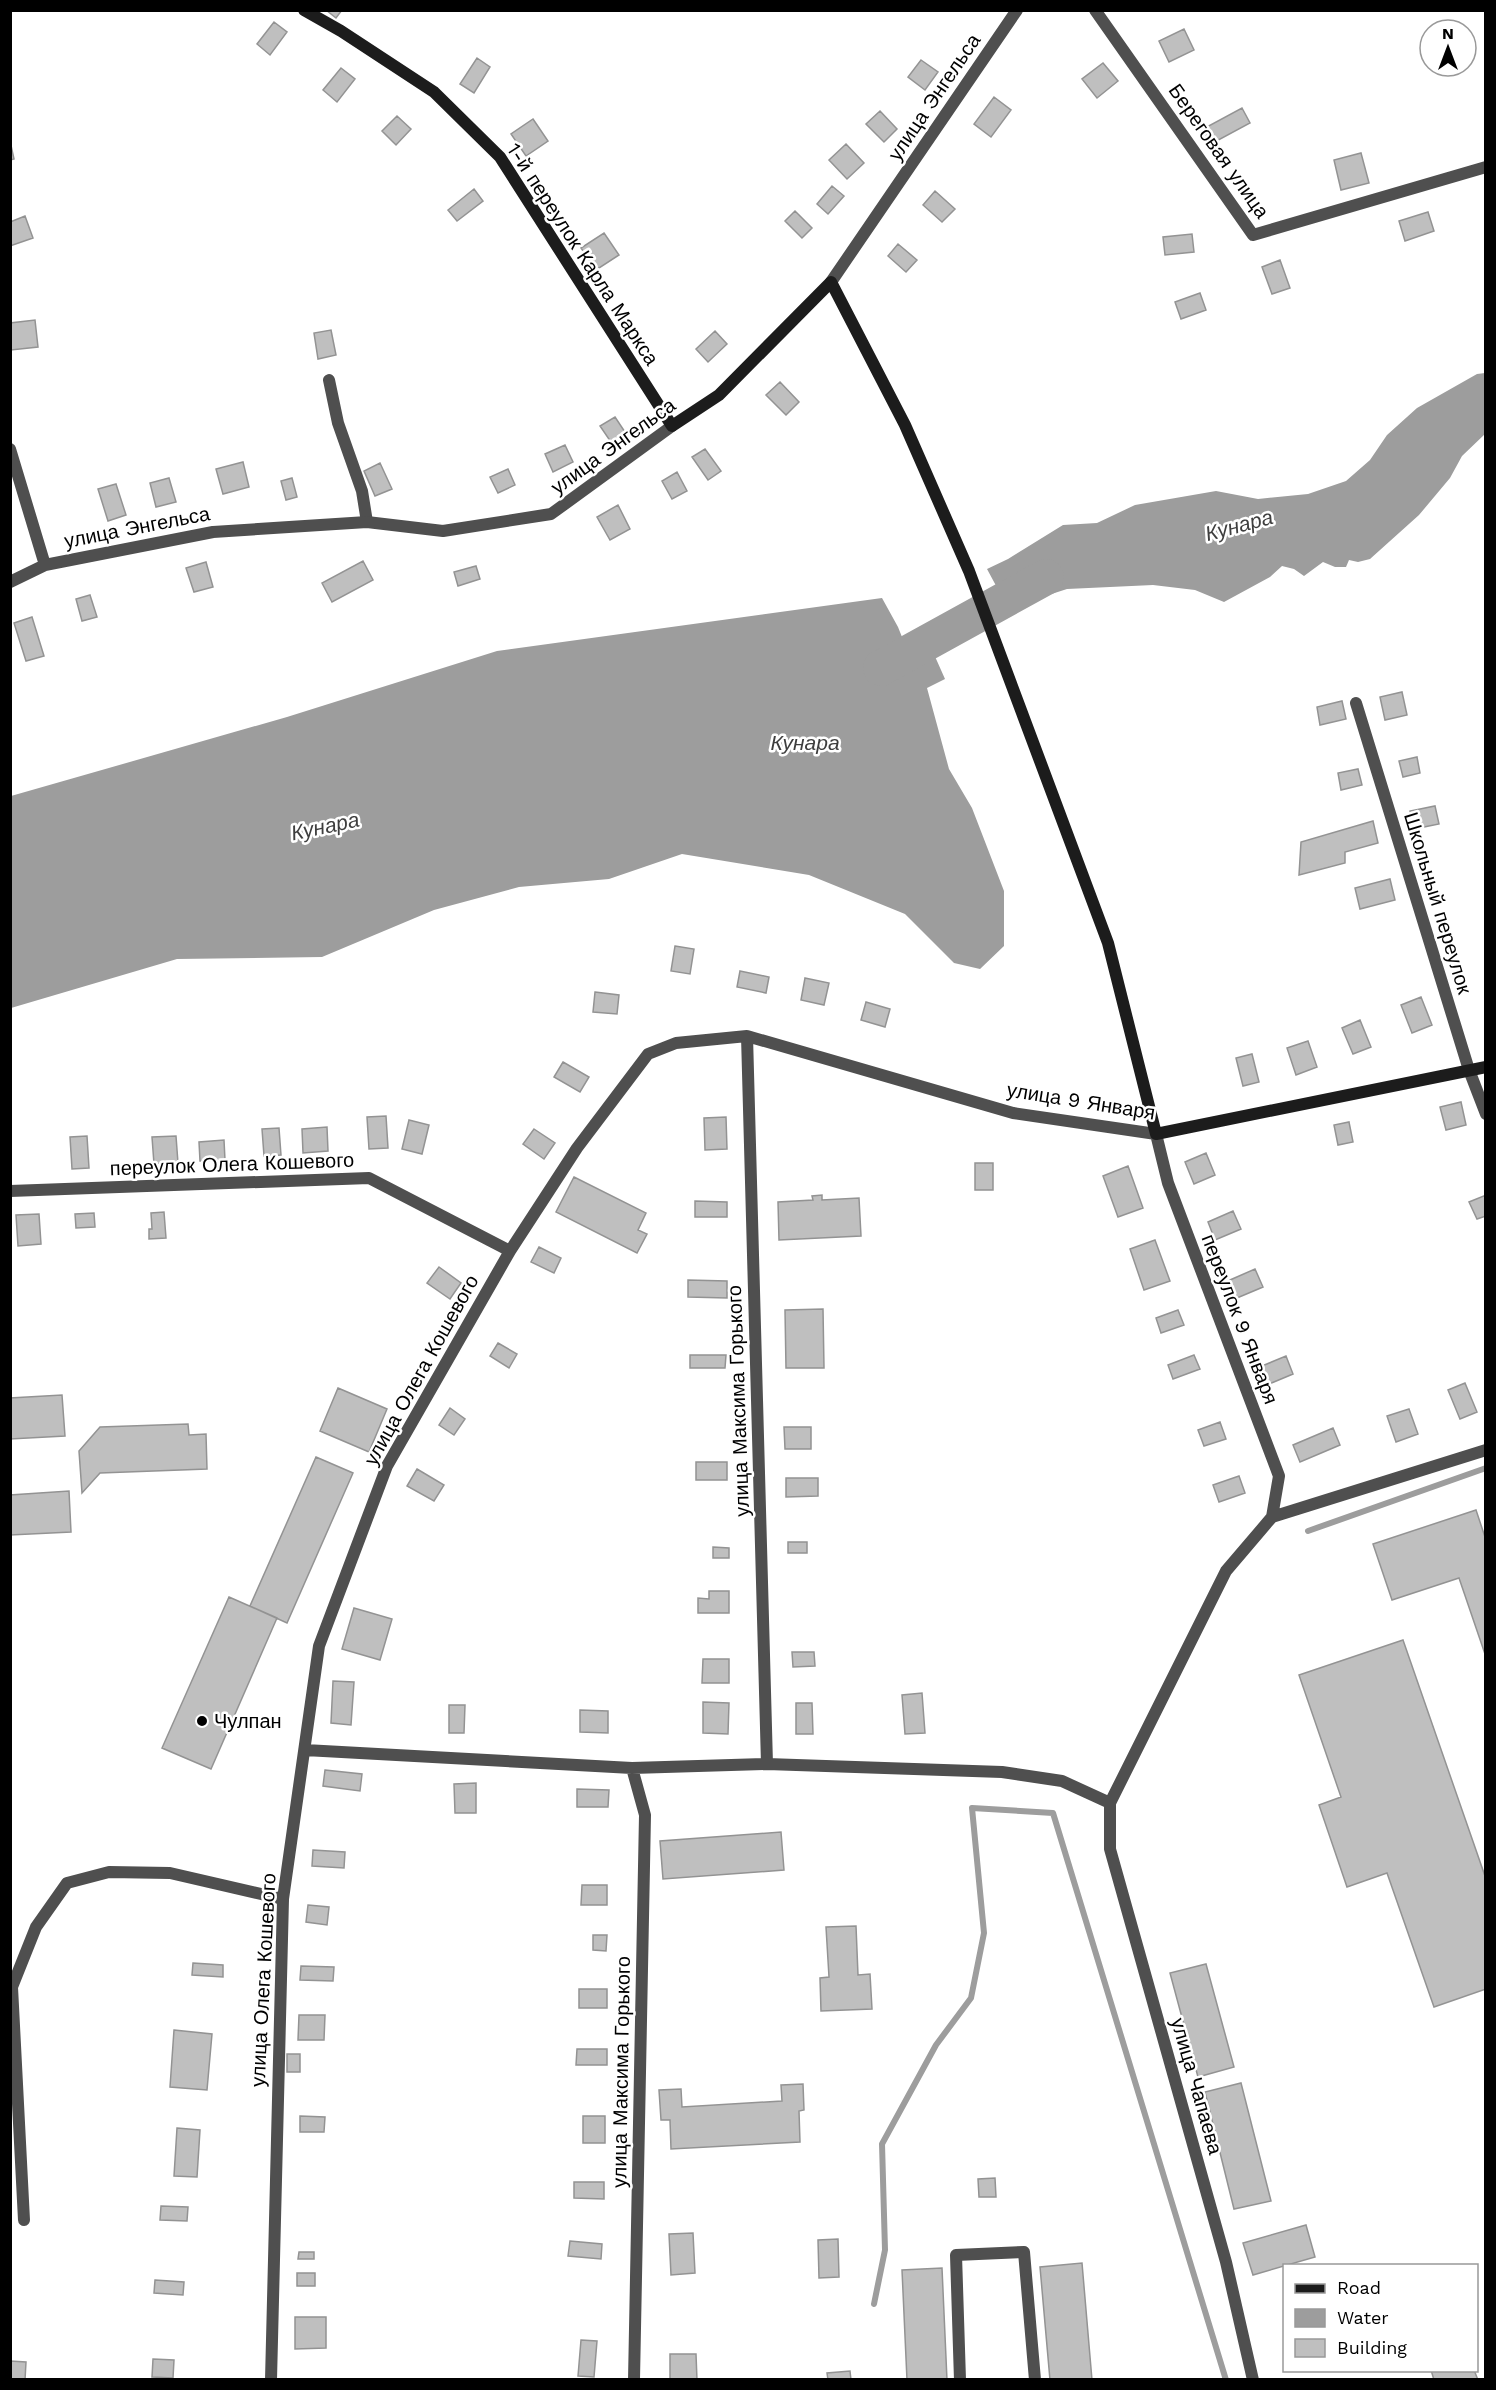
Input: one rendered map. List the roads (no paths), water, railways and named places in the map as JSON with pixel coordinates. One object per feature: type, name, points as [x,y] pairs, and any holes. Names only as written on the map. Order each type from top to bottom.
[{"type":"street","name":"1-й переулок Карла Маркса","points":[[304,10],[434,92],[500,157],[672,426]]},
{"type":"street","name":"улица Энгельса","points":[[10,582],[45,565],[213,532],[367,522],[443,531],[551,514],[672,426],[719,395],[831,282],[1017,10]]},
{"type":"street","name":"Береговая улица","points":[[1095,10],[1253,235],[1485,167]]},
{"type":"street","points":[[831,282],[905,425],[969,571],[1108,943],[1156,1134]]},
{"type":"street","points":[[329,380],[338,423],[362,491],[367,522]]},
{"type":"street","points":[[10,449],[45,565]]},
{"type":"street","name":"Школьный переулок","points":[[1356,703],[1469,1070],[1485,1114]]},
{"type":"street","name":"улица 9 Января","points":[[747,1036],[1013,1113],[1156,1134],[1485,1067]]},
{"type":"street","name":"улица Олега Кошевого","points":[[270,2379],[283,1899],[319,1646],[387,1466],[510,1251],[577,1148],[648,1054],[676,1043],[747,1036]]},
{"type":"street","name":"улица Максима Горького","points":[[747,1036],[767,1764]]},
{"type":"street","name":"переулок 9 Января","points":[[1156,1134],[1168,1183],[1279,1476],[1272,1517]]},
{"type":"street","name":"переулок Олега Кошевого","points":[[10,1191],[369,1178],[510,1251]]},
{"type":"street","points":[[305,1750],[632,1768],[767,1764],[1002,1772],[1062,1781],[1110,1803],[1226,1571],[1272,1517],[1485,1450]]},
{"type":"street","name":"улица Максима Горького","points":[[632,1768],[645,1815],[634,2379]]},
{"type":"street","name":"улица Чапаева","points":[[1110,1803],[1110,1849],[1226,2262],[1253,2379]]},
{"type":"street","points":[[24,2220],[12,1987],[36,1928],[68,1883],[109,1872],[170,1873],[283,1899]]},
{"type":"street","points":[[960,2379],[956,2255],[1024,2252],[1035,2379]]},
{"type":"water","name":"Кунара","points":[[1485,373],[1485,434],[1462,456],[1450,478],[1419,515],[1370,559],[1358,562],[1349,560],[1346,567],[1335,567],[1323,562],[1304,576],[1294,569],[1282,566],[1270,577],[1224,602],[1195,590],[1153,585],[1067,589],[1008,608],[987,569],[1008,559],[1063,525],[1097,523],[1135,505],[1216,491],[1258,499],[1308,494],[1346,481],[1370,460],[1387,435],[1417,408],[1477,374]]},
{"type":"water","name":"Кунара","points":[[882,598],[906,647],[929,643],[945,679],[927,688],[949,769],[972,808],[1004,891],[1004,946],[980,969],[954,963],[905,914],[809,875],[682,854],[609,879],[519,887],[434,910],[322,957],[177,959],[11,1008],[11,796],[287,717],[497,651]]},
{"type":"waterway","name":"Кунара","points":[[881,668],[1046,577]]},
{"type":"waterway","points":[[1308,1531],[1486,1468]]},
{"type":"waterway","points":[[874,2304],[885,2250],[882,2144],[936,2045],[971,1998],[984,1933],[972,1808],[1053,1813],[1226,2380]]},
{"type":"place","name":"Чулпан","points":[[202,1721]]}]
